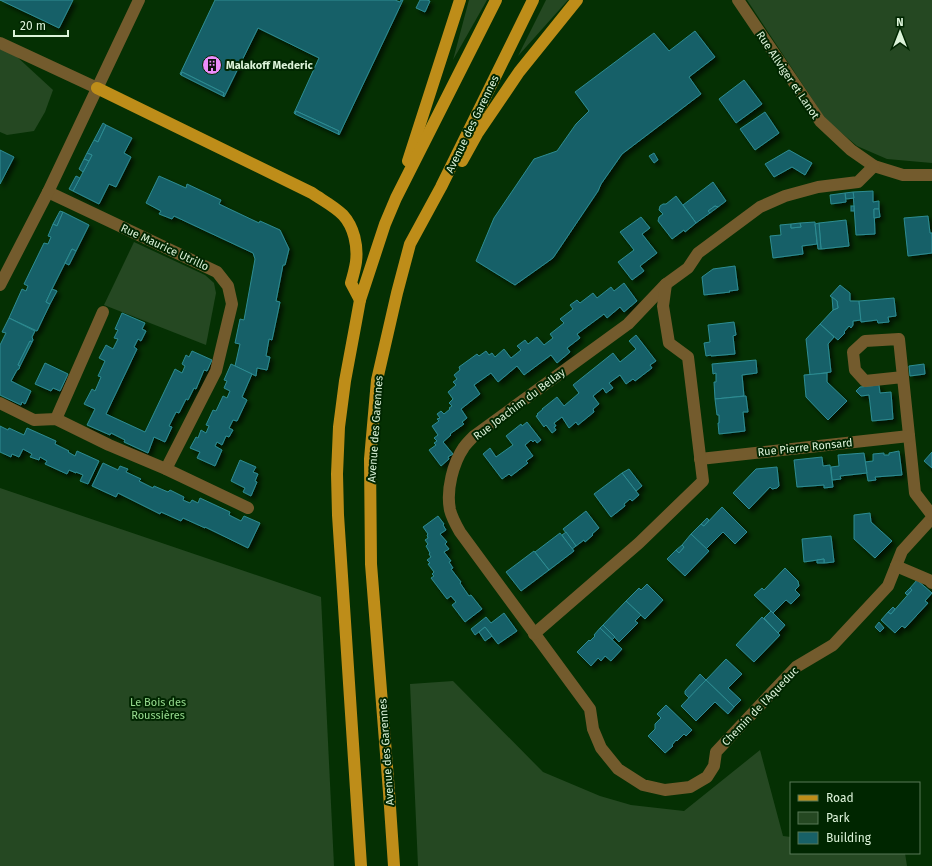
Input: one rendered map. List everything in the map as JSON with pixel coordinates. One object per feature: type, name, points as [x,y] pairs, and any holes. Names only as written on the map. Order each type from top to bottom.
[{"type":"main road","points":[[361,866],[338,515],[337,474],[339,427],[345,381],[360,300],[396,198],[460,0]]},
{"type":"main road","points":[[396,198],[496,0]]},
{"type":"main road","name":"Avenue des Garennes","points":[[394,866],[371,564],[370,459],[377,380],[410,244],[441,187],[533,0]]},
{"type":"main road","points":[[441,187],[464,159],[478,134],[519,72],[577,0]]},
{"type":"main road","points":[[97,88],[312,193],[331,204],[343,215],[354,234],[356,263],[351,283],[360,300]]},
{"type":"street","points":[[0,285],[48,192],[139,0]]},
{"type":"street","name":"Rue Allviger et Lanot","points":[[738,0],[820,121],[851,150],[874,166],[903,174],[932,175]]},
{"type":"street","points":[[0,43],[97,88]]},
{"type":"street","name":"Rue Joachim du Bellay","points":[[593,729],[590,710],[460,532],[454,521],[450,509],[449,495],[453,469],[458,457],[464,447],[474,436],[628,324],[666,284],[688,268],[698,253],[760,207],[785,196],[818,186],[858,182],[874,166]]},
{"type":"street","name":"Rue Maurice Utrillo","points":[[48,192],[217,272],[228,286],[232,304],[216,371],[166,469]]},
{"type":"street","points":[[534,634],[640,543],[703,481],[688,357],[669,343],[663,306],[666,284]]},
{"type":"street","points":[[56,419],[102,312]]},
{"type":"street","points":[[903,377],[865,381],[855,370],[853,352],[865,341],[899,339],[903,377],[909,436],[915,493],[932,516]]},
{"type":"street","points":[[0,403],[34,420],[56,419],[248,508]]},
{"type":"street","name":"Rue Pierre Ronsard","points":[[700,459],[909,436]]},
{"type":"street","name":"Chemin de l'Aqueduc","points":[[593,729],[601,748],[618,769],[643,785],[665,790],[690,787],[706,777],[714,766],[716,752],[796,667],[833,645],[888,586],[902,551],[932,516]]},
{"type":"street","points":[[896,566],[929,580],[932,583]]},
{"type":"green space","points":[[469,0],[487,0],[453,60]]},
{"type":"green space","points":[[546,0],[568,0],[518,56]]},
{"type":"green space","points":[[747,0],[932,0],[932,163],[887,159],[857,146],[826,120]]},
{"type":"green space","points":[[0,49],[15,55],[53,90],[45,112],[34,131],[7,135],[0,132]]},
{"type":"green space","points":[[134,242],[205,275],[214,283],[216,293],[206,345],[104,305]]},
{"type":"green space","name":"Le Bois des Roussières","points":[[0,488],[321,597],[334,866],[0,866]]},
{"type":"green space","points":[[453,681],[543,772],[600,796],[631,805],[684,811],[760,750],[783,836],[790,837],[790,854],[905,854],[907,866],[418,866],[410,684]]},
{"type":"building","points":[[0,0],[73,0],[59,28]]},
{"type":"building","name":"Malakoff Mederic","points":[[215,0],[395,0],[400,2],[403,0],[339,135],[339,131],[296,111],[295,114],[294,113],[319,58],[258,28],[224,97],[224,93],[182,72],[181,75],[180,74]]},
{"type":"building","points":[[420,0],[430,1],[425,12],[416,8]]},
{"type":"building","points":[[695,31],[715,57],[689,77],[701,94],[622,154],[553,258],[515,285],[476,261],[494,218],[534,159],[557,151],[576,124],[589,111],[575,92],[654,33],[669,51]]},
{"type":"building","points":[[182,72],[224,93],[223,96],[181,75]]},
{"type":"building","points":[[744,80],[762,104],[736,123],[719,99]]},
{"type":"building","points":[[296,111],[339,131],[338,134],[295,114]]},
{"type":"building","points":[[765,112],[779,133],[755,150],[740,129]]},
{"type":"building","points":[[103,123],[106,125],[98,142],[94,140]]},
{"type":"building","points":[[106,125],[132,138],[124,153],[131,157],[116,187],[109,184],[99,204],[73,191],[92,155],[87,153],[94,140],[98,142]]},
{"type":"building","points":[[0,150],[14,157],[0,184]]},
{"type":"building","points":[[789,150],[812,163],[805,175],[792,167],[774,177],[765,164]]},
{"type":"building","points":[[87,153],[92,155],[89,161],[84,159]]},
{"type":"building","points":[[654,153],[658,160],[654,163],[649,156]]},
{"type":"building","points":[[84,159],[89,161],[83,172],[79,169]]},
{"type":"building","points":[[76,176],[80,178],[73,191],[69,189]]},
{"type":"building","points":[[159,176],[186,188],[187,184],[221,200],[219,204],[259,223],[260,221],[280,230],[289,249],[285,265],[283,265],[276,301],[280,302],[272,340],[269,339],[266,356],[270,357],[267,370],[257,368],[256,376],[235,366],[240,344],[235,343],[240,319],[244,320],[255,259],[253,253],[174,216],[172,219],[159,214],[161,211],[146,203]]},
{"type":"building","points":[[713,182],[726,201],[718,207],[715,206],[708,211],[710,213],[696,223],[683,205]]},
{"type":"building","points":[[873,191],[873,202],[879,201],[879,209],[874,209],[875,234],[856,235],[853,192]]},
{"type":"building","points":[[853,192],[854,198],[846,199],[845,193]]},
{"type":"building","points":[[845,193],[846,202],[831,204],[830,195]]},
{"type":"building","points":[[676,196],[696,223],[685,232],[684,230],[672,239],[658,221],[659,217],[663,214],[659,210],[660,206],[666,204]]},
{"type":"building","points":[[715,206],[718,207],[710,213],[708,211]]},
{"type":"building","points":[[851,206],[854,206],[854,211],[851,211]]},
{"type":"building","points":[[874,209],[879,209],[880,217],[874,218]]},
{"type":"building","points":[[60,211],[63,212],[57,226],[53,224]]},
{"type":"building","points":[[63,212],[89,225],[76,251],[72,249],[52,289],[46,302],[50,304],[37,331],[9,318],[22,289],[26,291],[28,286],[24,284],[44,243],[48,244],[51,237],[48,236],[53,224],[57,226]]},
{"type":"building","points":[[928,216],[930,233],[932,233],[932,253],[908,256],[904,218]]},
{"type":"building","points":[[641,217],[650,228],[642,234],[657,253],[640,266],[644,271],[632,280],[618,262],[634,250],[620,232]]},
{"type":"building","points":[[846,220],[849,246],[821,249],[819,223]]},
{"type":"building","points":[[815,222],[817,244],[802,246],[803,254],[773,258],[770,236],[781,235],[780,225],[791,224],[791,228],[801,227],[800,223]]},
{"type":"building","points":[[800,223],[801,227],[791,228],[791,224]]},
{"type":"building","points":[[819,223],[821,249],[818,249],[815,224]]},
{"type":"building","points":[[72,249],[76,251],[69,265],[65,263]]},
{"type":"building","points":[[735,266],[738,290],[704,295],[702,277],[713,269]]},
{"type":"building","points":[[624,283],[637,301],[624,312],[620,307],[607,318],[604,314],[577,334],[580,338],[567,348],[570,352],[557,363],[551,355],[524,375],[517,366],[498,382],[491,373],[474,385],[480,394],[461,409],[467,418],[462,422],[464,424],[450,434],[451,435],[443,442],[453,454],[448,457],[449,459],[441,466],[429,450],[436,445],[434,443],[437,441],[434,438],[438,435],[432,426],[439,421],[437,419],[440,418],[437,414],[441,411],[444,414],[452,406],[449,403],[453,399],[448,392],[456,385],[453,382],[457,379],[454,375],[460,370],[459,367],[477,354],[479,356],[486,351],[489,355],[492,353],[495,357],[504,349],[511,358],[521,350],[517,346],[525,340],[528,344],[537,337],[544,345],[553,338],[550,334],[564,323],[560,319],[573,309],[570,305],[577,300],[580,303],[593,293],[597,298],[611,287],[614,291]]},
{"type":"building","points":[[840,285],[850,293],[850,301],[859,301],[861,320],[853,321],[851,328],[849,326],[838,340],[820,324],[833,310],[838,308],[837,301],[830,296]]},
{"type":"building","points":[[52,289],[57,291],[50,304],[46,302]]},
{"type":"building","points":[[832,297],[837,301],[838,308],[833,310]]},
{"type":"building","points":[[894,298],[896,316],[888,317],[889,322],[878,323],[877,320],[861,322],[859,301]]},
{"type":"building","points":[[122,313],[145,323],[142,329],[146,331],[141,341],[138,339],[134,347],[137,349],[106,414],[145,432],[175,369],[182,373],[185,366],[182,364],[186,355],[189,357],[192,351],[212,360],[207,371],[204,370],[196,389],[194,388],[188,400],[186,399],[179,413],[176,412],[169,426],[172,427],[165,442],[154,437],[148,453],[124,442],[125,440],[111,433],[110,435],[87,425],[95,409],[84,404],[92,389],[95,391],[101,377],[98,376],[105,361],[99,358],[106,345],[113,349],[118,339],[114,338],[118,330],[115,329]]},
{"type":"building","points":[[9,318],[35,331],[32,337],[33,340],[32,342],[30,341],[18,365],[20,366],[19,369],[11,381],[31,391],[25,404],[22,402],[21,405],[0,395],[0,345],[6,333],[2,332]]},
{"type":"building","points":[[734,322],[736,335],[733,336],[735,354],[706,356],[704,343],[710,342],[708,325]]},
{"type":"building","points":[[820,324],[834,337],[828,344],[831,372],[810,375],[806,339]]},
{"type":"building","points":[[636,335],[656,361],[650,365],[652,368],[635,381],[633,379],[626,384],[620,375],[609,383],[613,388],[606,393],[603,388],[593,396],[599,404],[593,409],[594,412],[578,425],[576,422],[569,428],[562,417],[554,423],[556,430],[552,433],[546,425],[544,427],[536,416],[542,409],[557,397],[564,406],[579,393],[573,385],[613,353],[620,362],[636,349],[629,341]]},
{"type":"building","points":[[30,341],[32,342],[20,366],[18,365]]},
{"type":"building","points":[[756,360],[757,373],[742,375],[744,396],[715,399],[714,382],[716,382],[716,373],[713,374],[712,364]]},
{"type":"building","points":[[45,363],[68,374],[60,391],[53,388],[51,391],[35,384]]},
{"type":"building","points":[[231,364],[252,374],[242,397],[247,400],[237,421],[233,420],[229,428],[233,430],[229,437],[226,436],[222,445],[217,442],[215,446],[222,450],[215,466],[197,458],[200,452],[190,448],[196,437],[198,438],[201,430],[206,433],[209,426],[206,425],[213,410],[216,411],[223,396],[227,398],[230,391],[224,388],[227,381],[224,380]]},
{"type":"building","points":[[924,364],[925,374],[910,376],[909,366]]},
{"type":"building","points":[[827,373],[827,382],[847,401],[828,420],[806,397],[804,375]]},
{"type":"building","points":[[879,385],[880,393],[891,392],[893,419],[872,421],[869,395],[861,396],[856,391],[860,387]]},
{"type":"building","points":[[746,396],[748,412],[743,412],[745,431],[719,434],[719,415],[717,415],[715,399]]},
{"type":"building","points":[[527,422],[541,440],[537,443],[535,440],[533,442],[531,440],[525,445],[533,456],[526,461],[528,463],[511,476],[509,474],[502,479],[483,454],[490,448],[496,457],[513,445],[506,436],[521,424],[522,426]]},
{"type":"building","points":[[0,426],[8,430],[9,428],[24,435],[27,428],[56,441],[55,444],[69,451],[68,452],[75,456],[77,451],[99,461],[88,484],[80,481],[83,475],[69,470],[67,474],[45,464],[47,461],[40,457],[39,460],[30,457],[32,454],[23,449],[19,457],[12,454],[11,457],[0,452]]},
{"type":"building","points":[[899,451],[902,475],[875,477],[876,480],[868,481],[865,462],[873,461],[873,454],[884,453],[884,455],[889,455],[889,453]]},
{"type":"building","points":[[932,452],[932,468],[924,461]]},
{"type":"building","points":[[864,453],[867,473],[840,476],[841,479],[832,480],[831,467],[839,466],[838,455]]},
{"type":"building","points":[[822,457],[823,466],[830,465],[833,487],[824,488],[824,485],[797,487],[794,460]]},
{"type":"building","points":[[240,460],[256,467],[253,472],[258,474],[255,481],[257,482],[251,496],[243,492],[245,488],[231,481]]},
{"type":"building","points":[[103,463],[118,470],[120,466],[128,469],[126,472],[141,479],[139,481],[153,488],[154,486],[168,492],[170,490],[184,497],[183,500],[190,503],[192,500],[198,503],[200,498],[230,512],[229,515],[241,521],[244,516],[260,523],[248,548],[183,518],[181,521],[161,512],[160,514],[118,493],[116,497],[92,486]]},
{"type":"building","points":[[777,467],[779,486],[772,489],[770,487],[749,509],[733,493],[756,469]]},
{"type":"building","points":[[629,469],[642,486],[636,491],[622,473]]},
{"type":"building","points":[[622,473],[639,495],[632,501],[630,499],[624,504],[625,506],[611,517],[594,494]]},
{"type":"building","points":[[722,507],[747,532],[735,544],[723,532],[706,549],[691,534],[701,524],[704,526]]},
{"type":"building","points":[[586,511],[599,528],[585,542],[584,540],[576,546],[563,529]]},
{"type":"building","points":[[870,513],[871,522],[892,541],[875,558],[854,539],[854,515]]},
{"type":"building","points":[[438,516],[444,524],[443,525],[446,530],[440,534],[447,542],[445,544],[449,549],[444,552],[451,561],[449,562],[453,568],[451,569],[469,596],[471,595],[482,609],[465,622],[452,605],[456,602],[451,596],[447,599],[431,578],[434,576],[432,574],[434,572],[427,560],[431,557],[426,546],[428,544],[425,540],[428,538],[428,534],[423,527]]},
{"type":"building","points":[[707,518],[709,520],[704,526],[701,524]]},
{"type":"building","points":[[566,532],[576,546],[572,549],[562,535]]},
{"type":"building","points":[[560,533],[574,551],[549,570],[535,552]]},
{"type":"building","points":[[691,534],[709,551],[685,576],[667,559],[676,550],[679,553],[684,547],[682,545]]},
{"type":"building","points":[[831,536],[834,562],[824,563],[824,559],[804,562],[802,539]]},
{"type":"building","points":[[682,545],[684,547],[679,553],[676,550]]},
{"type":"building","points":[[534,551],[549,570],[521,591],[506,572]]},
{"type":"building","points":[[824,559],[824,563],[817,563],[817,560]]},
{"type":"building","points":[[785,568],[798,581],[799,586],[795,590],[800,595],[791,604],[786,600],[773,613],[754,595],[762,588],[764,590]]},
{"type":"building","points":[[917,580],[932,593],[925,601],[928,603],[905,628],[902,626],[895,633],[881,620],[888,612],[891,614],[912,590],[910,588]]},
{"type":"building","points":[[647,584],[663,600],[645,619],[626,601],[639,588],[641,590]]},
{"type":"building","points":[[910,588],[912,590],[907,595],[905,593]]},
{"type":"building","points":[[626,601],[641,615],[635,621],[638,623],[619,642],[603,625]]},
{"type":"building","points":[[893,607],[895,609],[891,614],[888,612]]},
{"type":"building","points":[[771,611],[785,625],[778,633],[764,618]]},
{"type":"building","points":[[504,613],[517,631],[498,644],[485,627],[475,635],[471,629],[486,617],[491,623]]},
{"type":"building","points":[[762,617],[780,635],[754,662],[736,645]]},
{"type":"building","points":[[879,622],[884,628],[880,632],[875,627]]},
{"type":"building","points":[[603,625],[615,637],[612,640],[600,628]]},
{"type":"building","points":[[485,627],[492,636],[485,641],[479,632]]},
{"type":"building","points":[[600,628],[622,649],[611,661],[605,656],[601,661],[598,658],[591,666],[577,652],[595,636],[594,635]]},
{"type":"building","points":[[726,659],[742,674],[728,688],[741,700],[734,707],[706,680]]},
{"type":"building","points":[[700,674],[706,680],[689,698],[685,694],[685,691]]},
{"type":"building","points":[[706,680],[734,707],[728,714],[715,702],[696,721],[681,706]]},
{"type":"building","points":[[666,705],[692,730],[686,736],[684,734],[677,741],[676,740],[672,745],[673,746],[665,753],[648,736],[655,729],[655,724],[661,718],[657,714]]},
{"type":"place","name":"Malakoff Mederic","points":[[212,65]]}]
